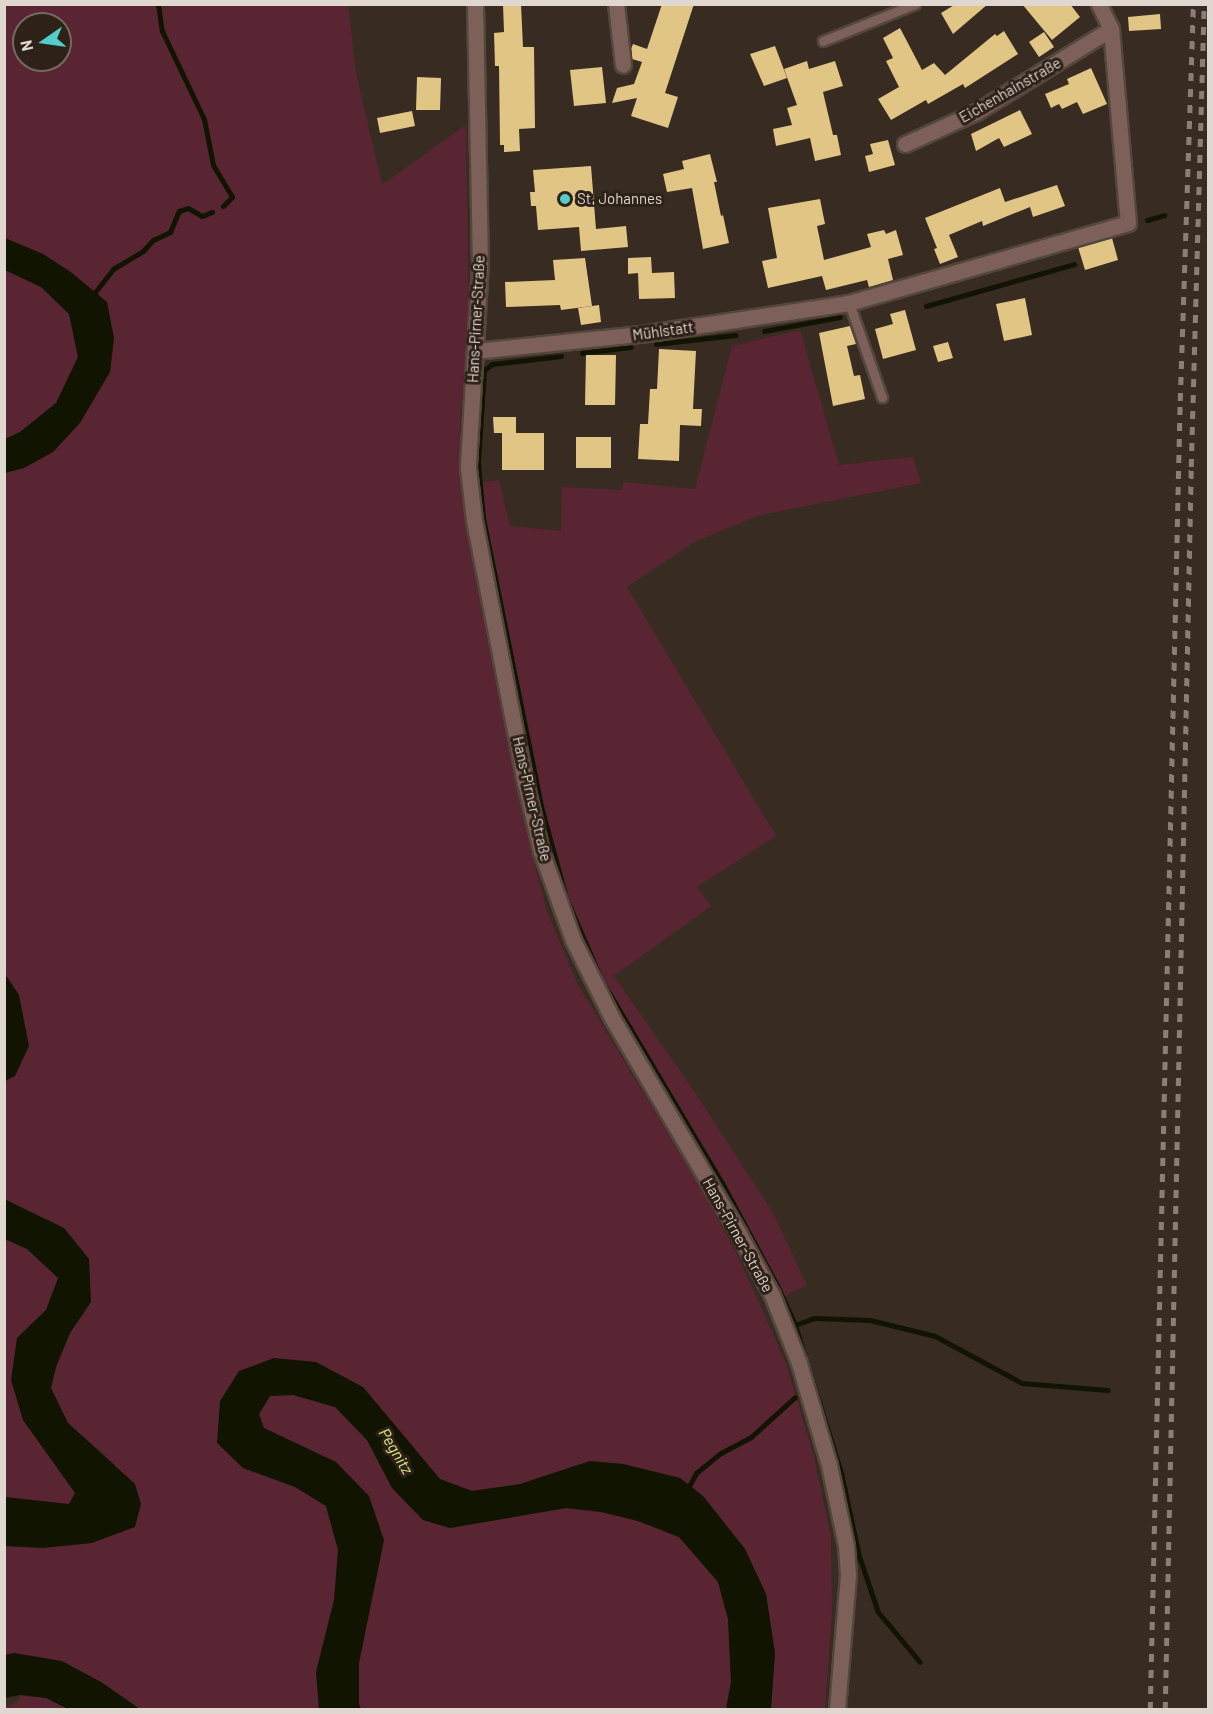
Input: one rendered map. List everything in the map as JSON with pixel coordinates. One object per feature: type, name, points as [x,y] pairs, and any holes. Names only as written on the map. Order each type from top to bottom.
[{"type":"street","name":"Hans-Pirner-Straße","points":[[475,4],[480,263],[468,437],[474,520],[541,851],[573,940],[612,1017],[739,1234],[772,1295],[799,1363],[829,1465],[846,1546],[848,1575],[837,1710]]},
{"type":"street","points":[[616,4],[623,64]]},
{"type":"street","points":[[1099,4],[1111,29]]},
{"type":"street","name":"Mühlstatt","points":[[475,351],[648,333],[849,303],[1128,223],[1111,29]]},
{"type":"street","name":"Eichenhainstraße","points":[[905,144],[976,112],[1111,29]]},
{"type":"lane","points":[[823,41],[915,4]]},
{"type":"lane","points":[[849,303],[882,397]]},
{"type":"shaded area","points":[[5,5],[348,5],[356,73],[382,185],[466,125],[469,317],[460,422],[461,486],[473,565],[523,817],[546,909],[577,983],[702,1190],[739,1258],[786,1363],[814,1457],[831,1537],[832,1611],[825,1709],[771,1709],[775,1653],[766,1594],[745,1549],[703,1496],[680,1478],[623,1464],[590,1461],[520,1484],[472,1491],[440,1479],[363,1387],[274,1358],[243,1468],[295,1487],[326,1506],[338,1549],[334,1600],[316,1672],[319,1709],[140,1709],[101,1682],[14,1653],[5,1655],[4,1546],[43,1548],[115,1464],[68,1423],[51,1388],[56,1367],[70,1333],[91,1302],[64,1228],[5,1199],[5,1081],[15,1076],[19,996],[4,974],[5,473],[24,468],[110,372],[114,338],[73,273],[43,254],[5,238]]},
{"type":"shaded area","points":[[4,270],[41,287],[69,314],[78,357],[56,403],[20,432],[5,439]]},
{"type":"shaded area","points":[[800,330],[839,465],[913,457],[921,483],[760,515],[694,542],[627,587],[776,836],[697,887],[711,906],[614,976],[696,1094],[773,1213],[807,1285],[780,1299],[738,1218],[638,1047],[579,935],[545,828],[478,483],[499,480],[510,526],[561,531],[562,487],[622,490],[623,482],[695,489],[732,346]]},
{"type":"shaded area","points":[[4,1239],[27,1249],[59,1278],[46,1310],[17,1338],[23,1420],[76,1493],[69,1504],[5,1497]]},
{"type":"shaded area","points":[[293,1395],[335,1407],[367,1440],[392,1488],[423,1520],[450,1528],[566,1508],[601,1512],[638,1521],[679,1537],[718,1582],[728,1619],[731,1682],[726,1709],[361,1709],[359,1663],[384,1540],[264,1428],[259,1414],[270,1396]]},
{"type":"shaded area","points":[[20,1695],[46,1698],[68,1709],[5,1710],[5,1707],[19,1701]]},
{"type":"water","points":[[5,238],[43,254],[72,273],[107,302],[114,338],[110,372],[80,423],[53,452],[24,468],[5,473],[5,439],[20,432],[56,403],[78,357],[69,314],[41,287],[5,270]]},
{"type":"water","points":[[5,974],[19,995],[29,1046],[15,1076],[5,1081]]},
{"type":"water","points":[[4,1199],[64,1228],[89,1259],[91,1302],[70,1333],[56,1367],[51,1388],[68,1423],[135,1484],[141,1504],[135,1527],[92,1543],[43,1548],[5,1546],[5,1497],[69,1504],[75,1493],[23,1420],[11,1380],[17,1338],[46,1310],[58,1278],[27,1249],[5,1239]]},
{"type":"water","name":"Pegnitz","points":[[274,1358],[316,1362],[363,1387],[440,1479],[472,1491],[520,1484],[590,1461],[623,1464],[680,1478],[703,1496],[745,1549],[766,1594],[775,1653],[771,1709],[726,1709],[731,1682],[728,1619],[718,1582],[679,1537],[638,1521],[601,1512],[566,1508],[450,1528],[423,1520],[392,1488],[367,1440],[335,1407],[293,1395],[270,1396],[259,1414],[264,1428],[336,1462],[369,1496],[384,1540],[359,1663],[361,1709],[319,1709],[316,1672],[334,1600],[338,1550],[326,1506],[295,1487],[243,1468],[217,1443],[220,1401],[239,1371]]},
{"type":"water","points":[[14,1653],[62,1661],[101,1682],[140,1709],[68,1709],[46,1698],[20,1695],[5,1698],[5,1655]]},
{"type":"building","points":[[503,4],[521,4],[523,47],[534,47],[535,128],[519,129],[520,151],[504,152],[504,145],[500,145],[499,66],[495,66],[494,33],[504,32]]},
{"type":"building","points":[[662,4],[694,4],[665,93],[678,97],[668,128],[631,116],[637,98],[612,103],[617,88],[634,84],[642,62],[632,59],[631,49],[633,44],[647,49]]},
{"type":"building","points":[[956,4],[988,4],[953,34],[941,13]]},
{"type":"building","points":[[1022,4],[1070,4],[1080,17],[1052,40]]},
{"type":"building","points":[[1160,14],[1161,29],[1129,31],[1128,17]]},
{"type":"building","points":[[900,28],[922,70],[934,63],[945,75],[995,34],[997,36],[1004,31],[1018,54],[965,88],[963,84],[928,104],[926,100],[891,120],[878,99],[899,87],[886,61],[893,58],[883,38]]},
{"type":"building","points":[[1044,32],[1054,47],[1039,57],[1029,42]]},
{"type":"building","points":[[775,46],[787,78],[764,86],[750,54]]},
{"type":"building","points":[[807,61],[809,69],[835,61],[843,86],[823,92],[833,135],[837,135],[841,155],[815,161],[810,138],[776,146],[773,129],[792,125],[787,108],[797,105],[784,69]]},
{"type":"building","points":[[602,67],[606,103],[574,106],[570,70]]},
{"type":"building","points":[[1091,68],[1107,104],[1083,114],[1077,102],[1062,109],[1059,104],[1051,108],[1045,94],[1069,84],[1067,79]]},
{"type":"building","points":[[417,77],[441,78],[440,110],[416,110]]},
{"type":"building","points":[[1020,110],[1032,134],[1004,147],[999,138],[976,151],[971,134]]},
{"type":"building","points":[[412,111],[415,126],[380,133],[377,118]]},
{"type":"building","points":[[888,140],[895,165],[869,172],[865,156],[873,154],[870,144]]},
{"type":"building","points":[[710,154],[717,182],[714,182],[721,216],[723,215],[729,243],[703,249],[692,188],[667,192],[663,174],[684,169],[682,161]]},
{"type":"building","name":"St. Johannes","points":[[591,166],[596,229],[626,226],[628,247],[581,251],[579,227],[538,230],[536,206],[531,206],[530,192],[535,192],[533,170]]},
{"type":"building","points":[[1057,185],[1065,206],[1033,217],[1030,207],[983,226],[982,221],[949,235],[958,257],[940,264],[934,249],[937,248],[925,218],[1000,188],[1005,202]]},
{"type":"building","points":[[820,199],[825,224],[817,226],[824,260],[871,247],[867,234],[884,230],[886,234],[896,230],[903,255],[888,259],[893,280],[869,287],[867,280],[826,290],[822,276],[768,288],[762,261],[777,258],[768,208]]},
{"type":"building","points":[[1112,238],[1118,260],[1085,270],[1078,247]]},
{"type":"building","points":[[651,257],[652,273],[674,272],[675,298],[639,299],[638,273],[628,274],[628,258]]},
{"type":"building","points":[[585,258],[592,306],[561,310],[560,305],[506,307],[505,282],[555,280],[553,260]]},
{"type":"building","points":[[1025,298],[1032,335],[1004,341],[996,304]]},
{"type":"building","points":[[599,305],[601,322],[581,325],[578,308]]},
{"type":"building","points":[[905,310],[916,350],[883,359],[875,329],[893,324],[890,314]]},
{"type":"building","points":[[850,326],[856,344],[847,346],[854,376],[860,375],[865,399],[833,406],[819,333]]},
{"type":"building","points":[[948,342],[953,358],[938,362],[933,346]]},
{"type":"building","points":[[659,349],[696,351],[693,409],[702,409],[701,426],[680,425],[679,461],[638,459],[640,424],[648,424],[650,389],[657,389]]},
{"type":"building","points":[[586,355],[616,355],[615,405],[585,405]]},
{"type":"building","points":[[493,417],[516,417],[516,433],[544,433],[544,470],[502,470],[502,433],[494,433]]},
{"type":"building","points":[[576,437],[611,437],[611,468],[576,468]]},
{"type":"waterway","points":[[158,4],[162,31],[204,119],[213,165],[232,197],[223,206]]},
{"type":"waterway","points":[[92,296],[113,269],[143,251],[153,240],[170,232],[179,211],[188,208],[202,216],[212,212]]},
{"type":"waterway","points":[[1147,220],[1164,215]]},
{"type":"waterway","points":[[926,306],[1074,264]]},
{"type":"waterway","points":[[764,331],[840,317]]},
{"type":"waterway","points":[[656,344],[735,335]]},
{"type":"waterway","points":[[582,353],[631,347]]},
{"type":"waterway","points":[[561,356],[492,364],[484,370],[478,463],[483,518],[542,810],[566,898],[602,981],[722,1183],[777,1285],[795,1325],[841,1473],[859,1556],[878,1612],[920,1662]]},
{"type":"waterway","points":[[795,1325],[814,1318],[870,1320],[935,1336],[1022,1383],[1108,1390]]},
{"type":"waterway","points":[[687,1490],[696,1473],[721,1453],[751,1437],[795,1397]]},
{"type":"railway","points":[[1150,1710],[1180,401],[1193,4]]},
{"type":"railway","points":[[1165,1710],[1191,467],[1204,4]]},
{"type":"place","name":"St. Johannes","points":[[565,199]]}]
